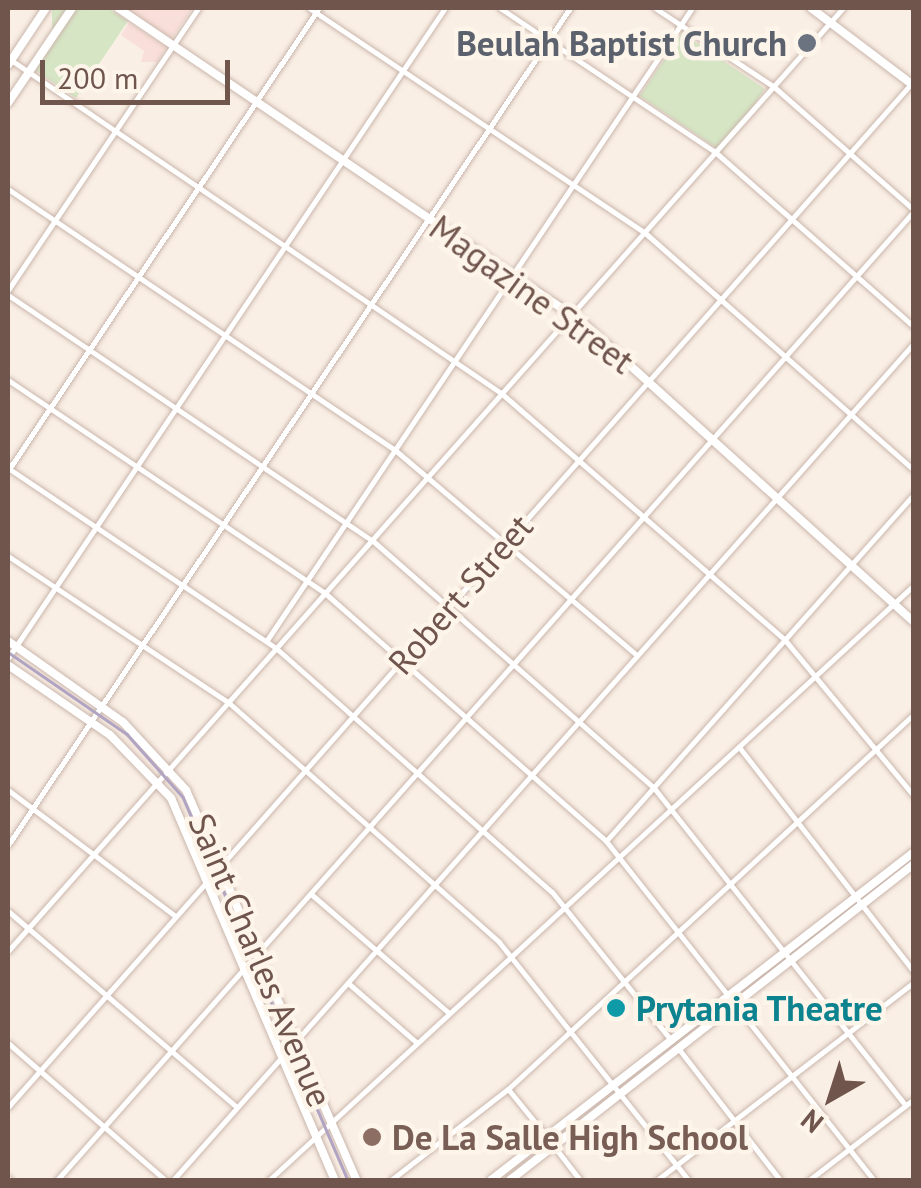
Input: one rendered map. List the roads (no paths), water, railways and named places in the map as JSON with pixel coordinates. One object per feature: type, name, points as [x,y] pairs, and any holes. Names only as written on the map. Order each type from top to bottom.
[{"type":"street","points":[[46,8],[8,61],[501,393],[580,458],[820,674],[914,796]]},
{"type":"street","points":[[8,103],[72,8]]},
{"type":"street","name":"Magazine Street","points":[[118,8],[572,314],[854,561],[914,622]]},
{"type":"street","points":[[198,8],[8,293],[373,541],[654,788],[905,1105]]},
{"type":"street","points":[[309,8],[318,10],[644,232],[914,470]]},
{"type":"street","points":[[8,662],[12,644],[55,588],[445,8]]},
{"type":"street","points":[[500,8],[714,152],[914,327]]},
{"type":"street","points":[[8,845],[570,8]]},
{"type":"street","points":[[56,1180],[914,211],[773,86],[655,8]]},
{"type":"street","points":[[266,641],[692,8]]},
{"type":"street","points":[[812,8],[913,84]]},
{"type":"street","points":[[8,951],[843,8]]},
{"type":"street","points":[[318,10],[8,470],[266,641],[483,830],[566,908],[780,1180]]},
{"type":"street","name":"Robert Street","points":[[8,1107],[913,84]]},
{"type":"street","points":[[8,190],[429,475],[637,656]]},
{"type":"street","points":[[173,1180],[914,342]]},
{"type":"street","points":[[8,380],[326,594],[606,842],[622,857],[874,1180]]},
{"type":"street","points":[[606,842],[914,494]]},
{"type":"street","points":[[8,556],[228,702],[434,885],[512,957],[688,1180]]},
{"type":"street","points":[[269,1180],[914,585]]},
{"type":"street","name":"Saint Charles Avenue","points":[[12,644],[102,706],[171,768],[224,862],[356,1180]]},
{"type":"street","name":"Saint Charles Avenue","points":[[8,662],[91,722],[158,782],[212,875],[336,1180]]},
{"type":"street","points":[[390,1180],[508,1089],[914,714]]},
{"type":"street","points":[[739,747],[914,972]]},
{"type":"street","points":[[8,790],[98,850],[175,916]]},
{"type":"street","points":[[491,1180],[506,1178],[857,902],[914,852]]},
{"type":"street","points":[[857,902],[914,864]]},
{"type":"street","points":[[311,894],[449,1013]]},
{"type":"street","points":[[8,911],[237,1107]]},
{"type":"street","points":[[657,1180],[914,982]]},
{"type":"street","points":[[348,983],[417,1043]]},
{"type":"street","points":[[8,1043],[165,1180]]},
{"type":"street","points":[[508,1089],[580,1180]]},
{"type":"street","points":[[810,1180],[914,1099]]},
{"type":"tram line","points":[[8,652],[127,734],[183,797],[348,1180]]},
{"type":"place","name":"Beulah Baptist Church","points":[[807,43]]},
{"type":"place","name":"Prytania Theatre","points":[[616,1008]]},
{"type":"place","name":"De La Salle High School","points":[[372,1137]]}]
